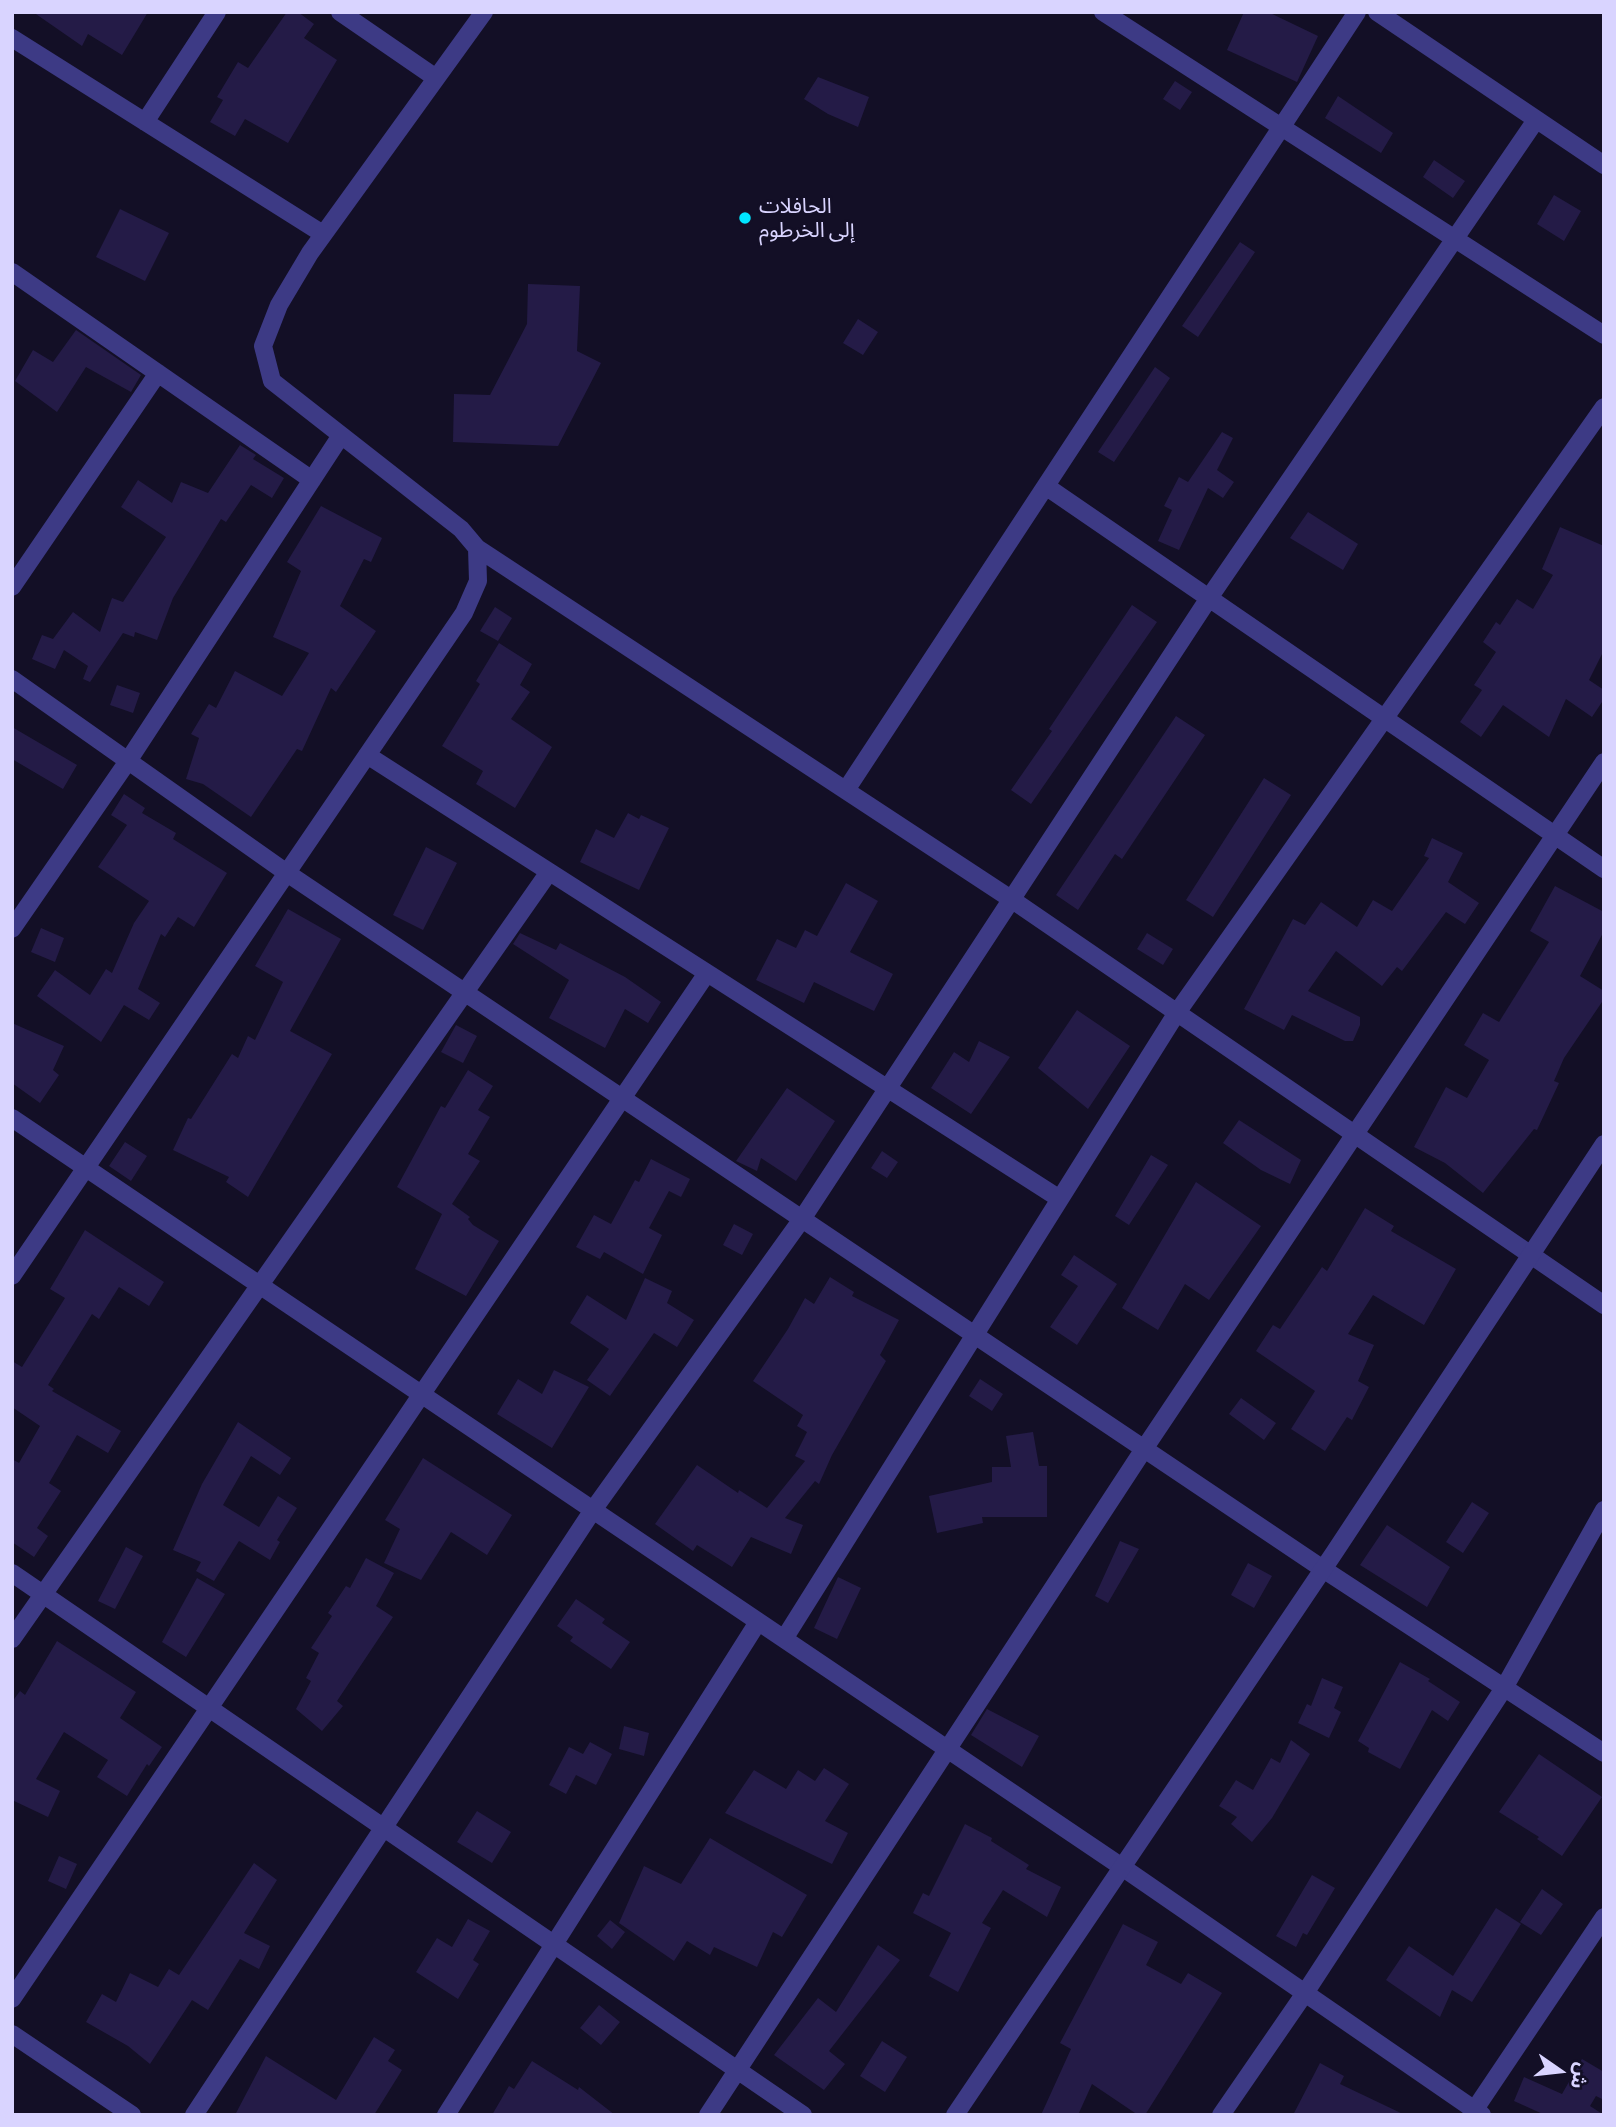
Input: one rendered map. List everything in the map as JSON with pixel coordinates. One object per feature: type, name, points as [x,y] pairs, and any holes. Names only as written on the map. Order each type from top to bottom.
[{"type":"street","points":[[145,122],[217,12]]},
{"type":"street","points":[[340,12],[436,78]]},
{"type":"street","points":[[484,12],[323,234],[279,306],[264,346],[272,381],[340,437],[460,528],[477,548],[1011,899],[1604,1305]]},
{"type":"street","points":[[1103,12],[1604,335]]},
{"type":"street","points":[[846,790],[1357,12]]},
{"type":"street","points":[[1377,12],[1604,165]]},
{"type":"street","points":[[12,38],[323,234]]},
{"type":"street","points":[[194,2115],[593,1510],[802,1219],[1209,598],[1536,120]]},
{"type":"street","points":[[12,272],[312,480]]},
{"type":"street","points":[[12,587],[158,373]]},
{"type":"street","points":[[784,1639],[1176,1014],[1604,407]]},
{"type":"street","points":[[12,929],[128,761],[340,437]]},
{"type":"street","points":[[1046,486],[1604,869]]},
{"type":"street","points":[[12,1276],[464,613],[478,581],[477,548]]},
{"type":"street","points":[[12,679],[286,873],[1323,1569],[1604,1753]]},
{"type":"street","points":[[367,755],[1060,1199]]},
{"type":"street","points":[[708,2115],[1144,1449],[1356,1137],[1553,835],[1604,762]]},
{"type":"street","points":[[12,1639],[549,872]]},
{"type":"street","points":[[12,1999],[707,973]]},
{"type":"street","points":[[12,1118],[1122,1867],[1476,2113],[1604,1917]]},
{"type":"street","points":[[956,2115],[1323,1569],[1604,1144]]},
{"type":"street","points":[[1221,2115],[1305,1993],[1504,1688],[1604,1510]]},
{"type":"street","points":[[12,1573],[737,2073],[803,2115]]},
{"type":"street","points":[[446,2115],[555,1947],[758,1622]]},
{"type":"street","points":[[12,2034],[132,2115]]},
{"type":"building","points":[[33,12],[148,12],[122,55],[88,34],[82,46]]},
{"type":"building","points":[[287,12],[298,12],[314,24],[304,38],[337,60],[288,143],[245,119],[235,136],[210,122],[223,100],[217,97],[238,62],[248,68]]},
{"type":"building","points":[[1244,12],[1268,12],[1318,36],[1297,82],[1227,50]]},
{"type":"building","points":[[818,77],[869,97],[858,127],[828,114],[804,99]]},
{"type":"building","points":[[1175,81],[1192,92],[1180,110],[1163,99]]},
{"type":"building","points":[[1338,96],[1393,133],[1381,153],[1325,118]]},
{"type":"building","points":[[1434,160],[1465,181],[1453,198],[1423,177]]},
{"type":"building","points":[[1554,195],[1581,211],[1564,241],[1537,224]]},
{"type":"building","points":[[120,209],[169,233],[145,281],[96,257]]},
{"type":"building","points":[[1240,242],[1255,252],[1198,337],[1182,326]]},
{"type":"building","points":[[528,284],[580,286],[577,351],[601,363],[558,446],[453,442],[454,394],[490,395],[527,324]]},
{"type":"building","points":[[858,319],[878,332],[863,355],[843,343]]},
{"type":"building","points":[[76,330],[141,375],[131,392],[86,367],[57,412],[15,381],[33,350],[53,362]]},
{"type":"building","points":[[1155,367],[1170,378],[1114,462],[1098,452]]},
{"type":"building","points":[[1222,432],[1233,438],[1217,470],[1234,482],[1223,498],[1208,488],[1179,550],[1158,541],[1172,510],[1164,506],[1179,477],[1188,482]]},
{"type":"building","points":[[240,445],[256,455],[253,459],[284,478],[272,498],[251,485],[226,522],[221,519],[173,598],[157,640],[135,632],[134,637],[123,633],[90,682],[83,679],[88,666],[64,650],[55,669],[32,659],[42,635],[53,639],[73,612],[100,632],[112,598],[123,602],[166,537],[121,507],[138,480],[172,503],[181,482],[208,493]]},
{"type":"building","points":[[321,506],[382,538],[371,562],[364,559],[340,606],[376,631],[336,692],[331,688],[302,751],[297,749],[251,817],[203,784],[186,779],[199,738],[191,734],[209,704],[216,708],[235,671],[282,696],[309,653],[273,637],[301,571],[287,562]]},
{"type":"building","points":[[1308,512],[1358,544],[1343,570],[1290,538]]},
{"type":"building","points":[[1560,527],[1604,546],[1604,650],[1589,680],[1604,690],[1604,699],[1592,717],[1566,699],[1549,737],[1503,705],[1481,737],[1460,722],[1482,690],[1474,685],[1496,652],[1483,642],[1496,622],[1500,625],[1517,599],[1533,609],[1553,575],[1542,569]]},
{"type":"building","points":[[1132,605],[1157,622],[1031,804],[1011,790]]},
{"type":"building","points":[[495,607],[512,618],[498,641],[480,631]]},
{"type":"building","points":[[499,643],[532,664],[520,685],[530,692],[511,719],[552,747],[515,808],[476,784],[483,771],[442,746],[480,684],[476,681]]},
{"type":"building","points":[[117,685],[140,693],[133,713],[110,705]]},
{"type":"building","points":[[1176,716],[1205,735],[1122,859],[1115,854],[1078,910],[1056,895]]},
{"type":"building","points":[[12,727],[77,765],[63,789],[12,759]]},
{"type":"building","points":[[1264,778],[1291,795],[1213,917],[1186,900]]},
{"type":"building","points":[[124,794],[145,808],[142,813],[176,833],[173,839],[227,873],[194,927],[178,917],[165,937],[161,934],[138,989],[160,1003],[149,1020],[124,1005],[101,1042],[37,996],[55,970],[90,995],[106,969],[112,973],[134,923],[149,901],[98,867],[127,825],[111,815]]},
{"type":"building","points":[[628,813],[639,819],[641,815],[669,828],[639,890],[580,862],[596,829],[614,838]]},
{"type":"building","points":[[1432,838],[1463,853],[1448,882],[1479,903],[1465,924],[1446,912],[1402,971],[1397,967],[1382,986],[1336,951],[1308,991],[1360,1017],[1360,1025],[1353,1041],[1345,1041],[1292,1015],[1284,1030],[1244,1009],[1293,919],[1305,925],[1321,902],[1357,927],[1373,900],[1392,911],[1429,858],[1424,856]]},
{"type":"building","points":[[426,847],[457,863],[423,930],[393,915]]},
{"type":"building","points":[[846,883],[878,901],[850,952],[893,974],[874,1011],[814,982],[804,1003],[756,980],[777,939],[796,948],[805,930],[817,936]]},
{"type":"building","points":[[1555,886],[1604,912],[1604,931],[1580,976],[1604,991],[1604,999],[1564,1058],[1554,1081],[1559,1083],[1537,1130],[1534,1129],[1483,1193],[1445,1163],[1414,1147],[1446,1087],[1467,1098],[1489,1060],[1464,1045],[1483,1013],[1499,1022],[1549,942],[1530,931]]},
{"type":"building","points":[[288,909],[341,939],[290,1031],[332,1054],[248,1197],[226,1182],[229,1177],[173,1150],[188,1118],[191,1119],[232,1054],[238,1058],[248,1036],[255,1040],[283,982],[255,966]]},
{"type":"building","points":[[41,928],[64,938],[55,962],[31,952]]},
{"type":"building","points":[[520,933],[556,950],[560,943],[625,977],[661,1002],[648,1023],[625,1009],[605,1048],[549,1018],[569,980],[513,944]]},
{"type":"building","points":[[1147,933],[1173,949],[1163,965],[1137,949]]},
{"type":"building","points":[[1077,1010],[1130,1046],[1088,1109],[1038,1068]]},
{"type":"building","points":[[12,1023],[64,1046],[53,1070],[59,1075],[40,1103],[12,1083]]},
{"type":"building","points":[[456,1025],[477,1036],[463,1063],[441,1052]]},
{"type":"building","points":[[979,1041],[1010,1057],[971,1114],[931,1088],[954,1052],[969,1062]]},
{"type":"building","points":[[468,1070],[493,1086],[478,1110],[490,1117],[468,1154],[480,1161],[452,1204],[470,1217],[468,1219],[473,1225],[499,1241],[466,1296],[415,1269],[442,1214],[397,1187],[441,1106],[445,1108]]},
{"type":"building","points":[[787,1088],[835,1121],[796,1181],[761,1158],[757,1171],[736,1161]]},
{"type":"building","points":[[1239,1120],[1301,1160],[1290,1184],[1261,1170],[1223,1143]]},
{"type":"building","points":[[125,1142],[147,1156],[131,1181],[109,1166]]},
{"type":"building","points":[[882,1151],[898,1162],[887,1178],[871,1168]]},
{"type":"building","points":[[1151,1155],[1168,1165],[1129,1225],[1115,1216]]},
{"type":"building","points":[[651,1159],[690,1179],[681,1197],[669,1191],[649,1228],[662,1235],[643,1274],[604,1252],[600,1259],[576,1247],[594,1215],[611,1224],[635,1180],[639,1182]]},
{"type":"building","points":[[1196,1182],[1261,1226],[1209,1300],[1185,1284],[1158,1330],[1122,1308]]},
{"type":"building","points":[[1365,1208],[1394,1226],[1391,1231],[1456,1269],[1424,1325],[1373,1295],[1348,1334],[1374,1345],[1358,1381],[1369,1387],[1352,1420],[1347,1417],[1325,1451],[1291,1429],[1315,1391],[1256,1351],[1273,1325],[1280,1329],[1322,1267],[1327,1271]]},
{"type":"building","points":[[734,1224],[753,1234],[742,1255],[723,1245]]},
{"type":"building","points":[[85,1230],[164,1282],[149,1306],[119,1287],[99,1319],[92,1314],[48,1385],[54,1389],[52,1391],[121,1431],[108,1453],[77,1435],[49,1483],[61,1491],[37,1528],[48,1536],[34,1557],[12,1542],[12,1459],[19,1463],[40,1426],[12,1407],[12,1361],[22,1367],[65,1298],[50,1289]]},
{"type":"building","points":[[1074,1255],[1117,1284],[1077,1345],[1050,1327],[1078,1286],[1061,1275]]},
{"type":"building","points":[[830,1277],[854,1292],[852,1296],[899,1320],[880,1355],[886,1361],[832,1455],[819,1484],[815,1481],[785,1518],[803,1525],[791,1554],[751,1537],[732,1567],[697,1545],[693,1551],[655,1524],[697,1465],[738,1493],[739,1490],[767,1508],[805,1461],[795,1456],[807,1432],[797,1426],[803,1415],[753,1381],[805,1298],[814,1304]]},
{"type":"building","points":[[645,1278],[672,1291],[667,1303],[694,1320],[677,1347],[654,1333],[610,1396],[587,1380],[609,1349],[570,1323],[587,1295],[626,1320]]},
{"type":"building","points":[[554,1370],[589,1387],[552,1448],[497,1414],[518,1379],[542,1394]]},
{"type":"building","points":[[980,1379],[1003,1394],[992,1411],[969,1396]]},
{"type":"building","points":[[1241,1398],[1276,1423],[1264,1440],[1229,1414]]},
{"type":"building","points":[[238,1422],[291,1458],[280,1475],[251,1456],[223,1505],[259,1527],[278,1496],[297,1508],[277,1540],[280,1542],[270,1560],[239,1541],[214,1581],[196,1571],[201,1562],[173,1550],[202,1484]]},
{"type":"building","points":[[1033,1432],[1039,1466],[1047,1466],[1047,1517],[982,1517],[983,1523],[937,1533],[929,1496],[992,1482],[992,1467],[1011,1467],[1006,1436]]},
{"type":"building","points":[[423,1458],[512,1515],[487,1555],[451,1532],[421,1580],[384,1563],[400,1529],[385,1520]]},
{"type":"building","points":[[1472,1502],[1489,1513],[1463,1553],[1446,1542]]},
{"type":"building","points":[[1387,1525],[1450,1567],[1427,1607],[1360,1565]]},
{"type":"building","points":[[1120,1541],[1139,1549],[1108,1603],[1095,1596]]},
{"type":"building","points":[[126,1547],[143,1556],[115,1609],[98,1601]]},
{"type":"building","points":[[366,1558],[394,1573],[376,1606],[393,1617],[337,1701],[343,1706],[322,1731],[296,1709],[311,1681],[306,1678],[319,1653],[311,1648],[332,1616],[328,1613],[346,1586],[350,1588]]},
{"type":"building","points":[[1248,1563],[1272,1576],[1254,1608],[1231,1595]]},
{"type":"building","points":[[838,1577],[861,1588],[837,1639],[814,1628]]},
{"type":"building","points":[[197,1578],[225,1594],[186,1657],[162,1642]]},
{"type":"building","points":[[576,1599],[605,1619],[602,1623],[630,1642],[611,1669],[570,1641],[573,1637],[557,1626]]},
{"type":"building","points":[[57,1641],[136,1692],[120,1718],[162,1747],[149,1766],[147,1764],[127,1796],[97,1777],[108,1760],[64,1732],[36,1779],[60,1791],[48,1817],[12,1800],[12,1702],[20,1691],[25,1695]]},
{"type":"building","points":[[1400,1662],[1430,1679],[1428,1681],[1460,1702],[1448,1721],[1432,1710],[1400,1769],[1368,1752],[1369,1748],[1358,1741]]},
{"type":"building","points":[[1322,1678],[1343,1687],[1334,1708],[1341,1712],[1329,1738],[1298,1723],[1307,1704],[1311,1706]]},
{"type":"building","points":[[987,1709],[1039,1736],[1022,1767],[971,1735]]},
{"type":"building","points":[[624,1726],[649,1733],[644,1756],[619,1749]]},
{"type":"building","points":[[1291,1740],[1310,1754],[1272,1818],[1252,1842],[1231,1824],[1237,1817],[1219,1806],[1236,1780],[1253,1790],[1271,1758],[1280,1763]]},
{"type":"building","points":[[590,1742],[612,1754],[596,1785],[576,1775],[566,1794],[549,1785],[569,1747],[583,1754]]},
{"type":"building","points":[[1539,1754],[1602,1797],[1562,1856],[1537,1839],[1539,1837],[1499,1812]]},
{"type":"building","points":[[824,1768],[849,1784],[825,1821],[848,1833],[832,1864],[725,1813],[754,1770],[786,1789],[798,1770],[815,1781]]},
{"type":"building","points":[[477,1811],[511,1832],[492,1863],[457,1842]]},
{"type":"building","points":[[965,1824],[992,1838],[991,1841],[1029,1865],[1026,1869],[1061,1887],[1047,1917],[1003,1890],[982,1923],[991,1928],[958,1992],[929,1976],[951,1933],[913,1913],[923,1893],[929,1896]]},
{"type":"building","points":[[710,1838],[807,1895],[782,1937],[773,1932],[757,1967],[714,1947],[710,1955],[687,1941],[674,1961],[619,1923],[644,1866],[681,1884]]},
{"type":"building","points":[[59,1856],[77,1864],[66,1889],[48,1881]]},
{"type":"building","points":[[254,1863],[277,1880],[244,1933],[270,1946],[259,1969],[240,1959],[208,2010],[192,2000],[150,2064],[128,2046],[86,2022],[102,1994],[116,2002],[130,1973],[158,1987],[169,1969],[179,1975]]},
{"type":"building","points":[[1312,1875],[1335,1888],[1307,1935],[1303,1933],[1296,1947],[1276,1936]]},
{"type":"building","points":[[1542,1889],[1563,1904],[1541,1935],[1520,1922]]},
{"type":"building","points":[[1496,1908],[1521,1924],[1472,2002],[1452,1990],[1440,2017],[1386,1980],[1409,1946],[1453,1976]]},
{"type":"building","points":[[468,1919],[490,1931],[473,1960],[479,1964],[458,1999],[416,1972],[437,1938],[452,1947]]},
{"type":"building","points":[[610,1920],[625,1932],[612,1949],[597,1936]]},
{"type":"building","points":[[1123,1924],[1158,1942],[1146,1965],[1181,1984],[1188,1973],[1222,1993],[1145,2115],[1138,2115],[1092,2084],[1078,2115],[1041,2115],[1071,2049],[1060,2043]]},
{"type":"building","points":[[878,1945],[900,1960],[829,2051],[845,2064],[824,2090],[774,2055],[818,1998],[836,2012]]},
{"type":"building","points":[[599,2005],[620,2022],[601,2045],[580,2028]]},
{"type":"building","points":[[374,2037],[395,2050],[388,2061],[402,2070],[374,2115],[235,2115],[266,2056],[336,2100]]},
{"type":"building","points":[[882,2041],[907,2057],[885,2092],[860,2076]]},
{"type":"building","points":[[1582,2059],[1604,2072],[1604,2100],[1596,2096],[1590,2106],[1604,2115],[1545,2115],[1514,2101],[1524,2077],[1562,2094]]},
{"type":"building","points":[[532,2061],[578,2090],[579,2087],[615,2115],[492,2115],[509,2086],[514,2089]]},
{"type":"building","points":[[1320,2063],[1344,2076],[1340,2084],[1405,2115],[1293,2115]]},
{"type":"place","name":"الحافلات إلى الخرطوم","points":[[745,218]]}]
